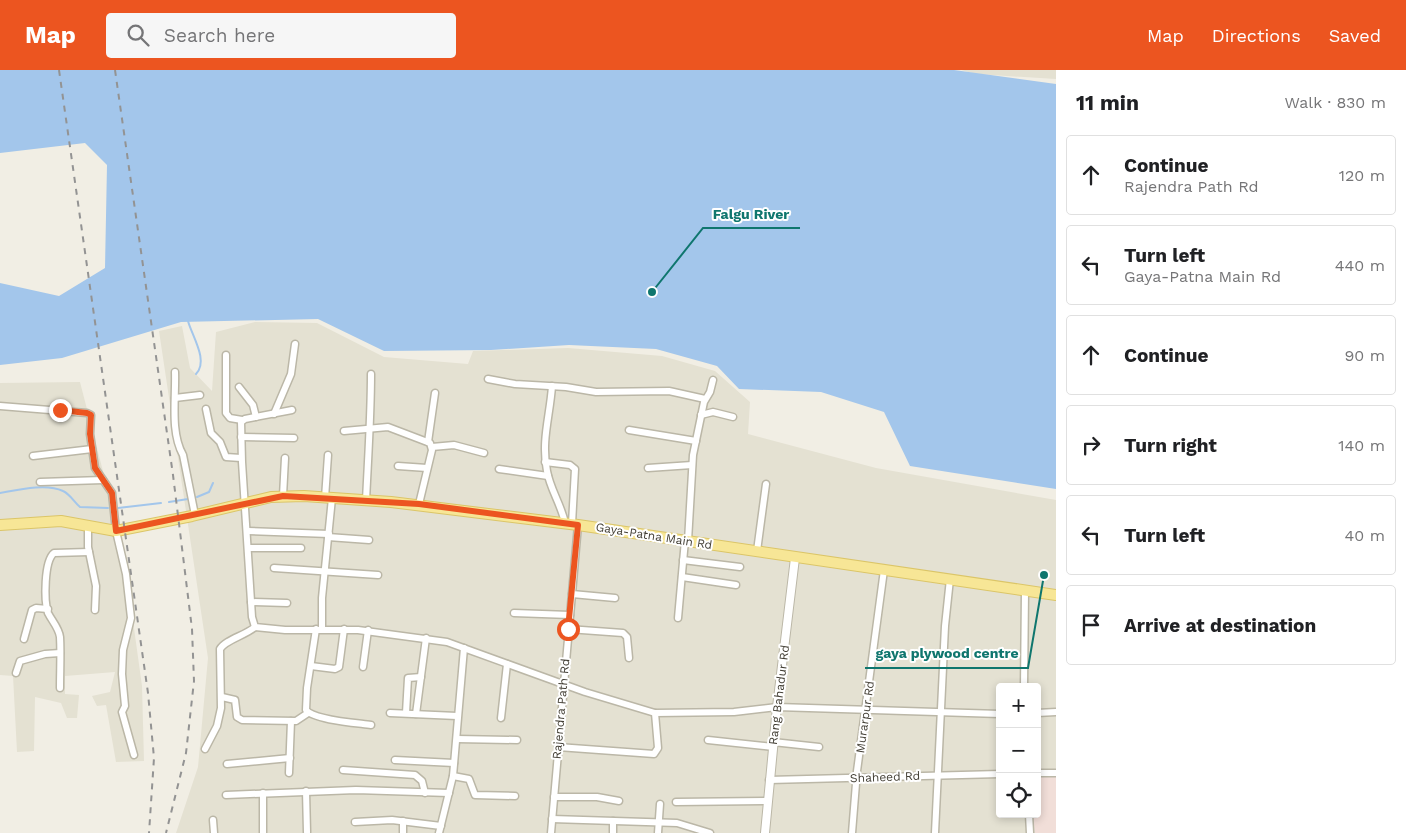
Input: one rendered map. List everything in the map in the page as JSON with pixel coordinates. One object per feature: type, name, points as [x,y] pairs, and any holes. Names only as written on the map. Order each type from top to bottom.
[{"type":"main road","name":"Gaya-Patna Main Rd","points":[[119,530],[194,516],[245,503],[283,496],[419,504],[686,540],[795,558],[1056,595]]},
{"type":"main road","points":[[0,525],[61,521],[119,530]]},
{"type":"street","points":[[274,414],[291,374],[294,344]]},
{"type":"street","points":[[226,356],[226,413],[230,418],[242,420],[292,410]]},
{"type":"street","points":[[175,372],[176,437],[184,458],[194,516]]},
{"type":"street","points":[[366,501],[371,428],[371,374]]},
{"type":"street","points":[[488,378],[515,384],[616,393],[669,391],[705,399]]},
{"type":"street","points":[[678,618],[692,466],[705,399],[710,392],[714,380]]},
{"type":"street","points":[[552,386],[550,410],[544,438],[545,462],[548,476],[562,509],[572,524]]},
{"type":"street","points":[[239,387],[253,405],[256,417]]},
{"type":"street","points":[[419,504],[427,468],[435,393]]},
{"type":"street","points":[[175,398],[200,395]]},
{"type":"street","points":[[0,406],[90,414],[92,449],[96,471],[112,493],[126,574],[131,618],[123,650],[122,674],[125,706],[122,715],[134,755]]},
{"type":"street","points":[[206,409],[211,433],[220,442],[226,457],[241,458]]},
{"type":"street","points":[[701,415],[713,412],[734,417]]},
{"type":"street","points":[[242,420],[241,458],[248,531],[251,602],[255,627]]},
{"type":"street","points":[[344,431],[392,428],[430,444],[450,445],[484,453]]},
{"type":"street","points":[[629,430],[696,441]]},
{"type":"street","points":[[241,436],[294,438]]},
{"type":"street","points":[[33,456],[92,449]]},
{"type":"street","points":[[308,713],[306,702],[319,629],[329,536],[328,455]]},
{"type":"street","points":[[283,496],[285,458]]},
{"type":"street","name":"Rajendra Path Rd","points":[[545,462],[570,465],[575,470],[572,524],[572,594],[551,833]]},
{"type":"street","points":[[398,466],[427,468]]},
{"type":"street","points":[[648,468],[692,466]]},
{"type":"street","points":[[499,469],[548,476]]},
{"type":"street","points":[[40,482],[103,480]]},
{"type":"street","points":[[757,551],[766,484]]},
{"type":"street","points":[[88,526],[89,552],[96,586],[95,610]]},
{"type":"street","points":[[248,531],[369,540]]},
{"type":"street","points":[[249,548],[300,548]]},
{"type":"street","points":[[60,688],[59,633],[48,609],[46,581],[51,556],[54,553],[89,552]]},
{"type":"street","name":"Rang Bahadur Rd","points":[[765,833],[777,707],[795,558]]},
{"type":"street","points":[[684,560],[740,567]]},
{"type":"street","points":[[274,568],[378,575]]},
{"type":"street","name":"Murarpur Rd","points":[[852,833],[857,778],[884,570]]},
{"type":"street","points":[[682,577],[736,585]]},
{"type":"street","points":[[935,833],[945,626],[950,579]]},
{"type":"street","points":[[1024,683],[1025,591]]},
{"type":"street","points":[[572,594],[615,598]]},
{"type":"street","points":[[251,602],[287,603]]},
{"type":"street","points":[[24,639],[32,610],[36,608],[48,609]]},
{"type":"street","points":[[514,613],[570,615]]},
{"type":"street","points":[[206,749],[220,716],[222,697],[221,646],[255,627],[368,630],[426,638],[464,648],[563,684],[655,713],[734,712],[777,707],[996,714]]},
{"type":"street","points":[[311,666],[335,669],[339,667],[344,629]]},
{"type":"street","points":[[568,629],[623,632],[627,637],[629,658]]},
{"type":"street","points":[[363,667],[368,630]]},
{"type":"street","points":[[416,714],[426,638]]},
{"type":"street","points":[[354,822],[403,821],[440,830],[453,776],[464,648]]},
{"type":"street","points":[[16,672],[23,660],[45,654],[60,653]]},
{"type":"street","points":[[500,718],[507,664]]},
{"type":"street","points":[[406,714],[408,678],[420,677]]},
{"type":"street","points":[[222,697],[235,700],[238,717],[242,720],[296,721],[308,713],[371,725]]},
{"type":"street","points":[[1041,713],[1056,712]]},
{"type":"street","points":[[390,713],[457,716]]},
{"type":"street","points":[[558,747],[654,754],[658,748],[655,713]]},
{"type":"street","points":[[289,773],[291,721]]},
{"type":"street","points":[[457,739],[517,740]]},
{"type":"street","points":[[708,740],[819,747]]},
{"type":"street","points":[[227,764],[290,758]]},
{"type":"street","points":[[395,760],[454,763]]},
{"type":"street","points":[[343,770],[415,775],[422,781],[426,793]]},
{"type":"street","points":[[1041,773],[1056,772]]},
{"type":"street","name":"Shaheed Rd","points":[[770,780],[996,774]]},
{"type":"street","points":[[453,776],[468,779],[475,795],[514,796]]},
{"type":"street","points":[[226,795],[306,791],[449,793]]},
{"type":"street","points":[[306,791],[307,832]]},
{"type":"street","points":[[263,793],[263,833]]},
{"type":"street","points":[[554,796],[619,801]]},
{"type":"street","points":[[676,802],[768,801]]},
{"type":"street","points":[[658,833],[660,804]]},
{"type":"street","points":[[1029,818],[1030,833]]},
{"type":"street","points":[[552,819],[659,821],[710,833]]},
{"type":"street","points":[[213,820],[214,833]]},
{"type":"street","points":[[403,821],[403,833]]},
{"type":"street","points":[[613,821],[613,833]]},
{"type":"shaded area","points":[[961,70],[1056,70],[1056,79],[976,74]]},
{"type":"shaded area","points":[[255,322],[317,323],[384,357],[468,364],[473,351],[568,348],[662,356],[715,371],[750,402],[748,434],[876,468],[1056,500],[1056,833],[176,833],[198,767],[208,658],[159,331],[182,326],[190,368],[212,391],[216,332]]},
{"type":"shaded area","points":[[80,382],[123,549],[142,686],[144,761],[116,762],[106,705],[97,706],[92,696],[110,692],[115,672],[65,676],[65,694],[79,695],[77,718],[67,718],[61,703],[35,697],[34,751],[17,752],[13,676],[0,675],[0,383]]},
{"type":"shaded area","points":[[1041,773],[1056,773],[1056,833],[1035,833],[1033,818],[1041,818]]},
{"type":"water","points":[[0,70],[954,70],[1056,84],[1056,489],[910,466],[884,412],[821,392],[739,389],[717,366],[656,349],[569,345],[491,350],[384,351],[318,319],[181,322],[62,358],[0,365],[0,283],[59,296],[105,268],[107,165],[85,143],[0,153]]},
{"type":"waterway","points":[[188,321],[200,355],[200,369],[196,374]]},
{"type":"waterway","points":[[197,497],[209,492],[213,483]]},
{"type":"waterway","points":[[0,493],[32,488],[56,489],[65,492],[80,507],[108,508]]},
{"type":"waterway","points":[[169,502],[188,499]]},
{"type":"waterway","points":[[118,508],[161,503]]},
{"type":"railway","points":[[59,70],[148,693],[154,758],[149,833]]},
{"type":"railway","points":[[115,70],[173,475],[192,629],[194,681],[186,753],[166,833]]},
{"type":"place","name":"Falgu River","points":[[652,292]]},
{"type":"place","name":"gaya plywood centre","points":[[1044,575]]},
{"type":"route","points":[[60,410],[91,415],[90,434],[95,468],[112,493],[116,531],[192,516],[261,499],[283,496],[419,504],[578,525],[568,629]]}]
